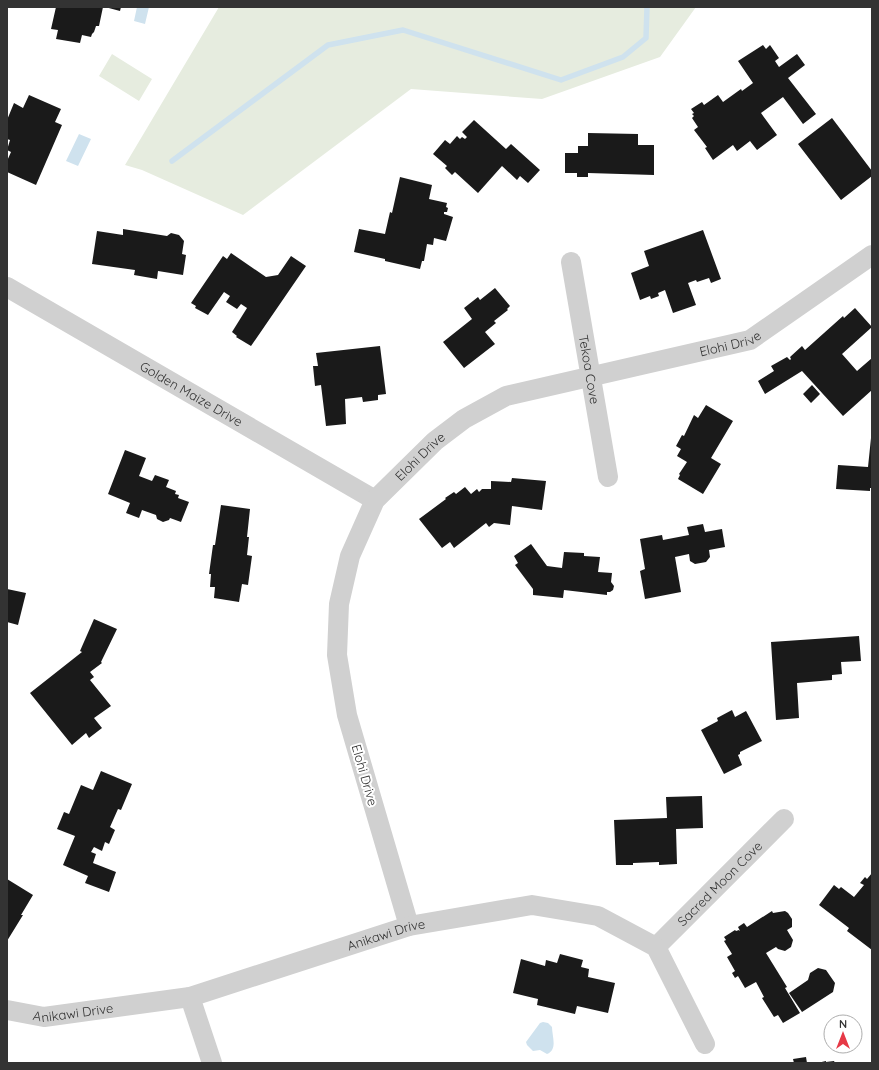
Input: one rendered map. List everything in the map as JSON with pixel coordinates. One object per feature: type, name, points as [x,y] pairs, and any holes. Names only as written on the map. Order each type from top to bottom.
[{"type":"street","name":"Elohi Drive","points":[[408,926],[347,715],[337,656],[339,604],[350,556],[375,500],[435,440],[464,419],[506,396],[750,340],[871,257]]},
{"type":"street","name":"Tekoa Cove","points":[[571,262],[608,477]]},
{"type":"street","name":"Golden Maize Drive","points":[[7,287],[375,500]]},
{"type":"street","name":"Sacred Moon Cove","points":[[656,947],[784,819]]},
{"type":"street","name":"Anikawi Drive","points":[[7,1010],[44,1017],[190,997],[408,926],[532,905],[598,916],[656,947]]},
{"type":"street","points":[[656,947],[705,1044]]},
{"type":"street","points":[[190,997],[212,1063]]},
{"type":"shaded area","points":[[219,7],[696,7],[660,57],[542,99],[411,89],[243,215],[142,170],[125,165]]},
{"type":"shaded area","points":[[112,54],[152,79],[139,101],[99,76]]},
{"type":"water","points":[[137,7],[149,7],[145,24],[134,21]]},
{"type":"water","points":[[79,134],[91,139],[78,166],[66,161]]},
{"type":"water","points":[[540,1023],[548,1023],[552,1027],[554,1042],[552,1049],[547,1054],[540,1050],[533,1051],[526,1042]]},
{"type":"building","points":[[56,7],[103,7],[99,26],[96,26],[91,37],[82,35],[80,43],[56,39],[58,30],[51,29]]},
{"type":"building","points":[[105,7],[121,7],[120,11]]},
{"type":"building","points":[[763,45],[766,49],[770,45],[779,58],[775,61],[779,67],[797,54],[805,65],[788,78],[816,114],[803,124],[783,97],[761,113],[777,135],[757,150],[750,141],[737,151],[733,145],[713,160],[705,148],[707,147],[694,130],[698,127],[692,118],[694,116],[692,114],[694,113],[691,109],[702,102],[704,105],[718,95],[723,102],[741,89],[742,91],[753,83],[738,61]]},
{"type":"building","points":[[29,95],[61,109],[55,122],[62,125],[36,185],[7,172],[7,161],[11,152],[7,150],[10,140],[7,139],[7,120],[14,103],[23,108]]},
{"type":"building","points":[[832,118],[872,171],[872,176],[841,200],[798,144]]},
{"type":"building","points":[[474,120],[506,149],[511,144],[540,170],[528,183],[520,176],[517,180],[502,166],[478,193],[455,172],[452,175],[445,168],[447,166],[433,154],[445,140],[450,144],[457,136],[460,139],[462,137],[465,139],[467,137],[462,132]]},
{"type":"building","points":[[588,133],[638,134],[638,145],[654,145],[654,175],[588,173],[588,177],[577,177],[577,173],[565,173],[565,153],[578,153],[578,146],[588,146]]},
{"type":"building","points":[[400,177],[432,185],[429,199],[447,203],[447,212],[444,212],[444,214],[453,217],[446,241],[434,238],[433,245],[427,244],[424,261],[422,261],[420,269],[354,252],[359,229],[385,234],[390,212],[392,213]]},
{"type":"building","points":[[123,229],[167,236],[171,233],[179,235],[184,241],[182,254],[186,255],[183,275],[158,271],[157,279],[134,275],[135,270],[92,264],[97,231],[123,235]]},
{"type":"building","points":[[703,230],[721,279],[711,283],[709,278],[688,283],[696,305],[673,313],[665,290],[658,293],[659,296],[651,299],[650,296],[640,300],[631,273],[649,266],[644,251]]},
{"type":"building","points":[[231,253],[266,277],[278,275],[291,256],[306,266],[251,346],[236,337],[237,336],[232,332],[247,308],[241,304],[237,309],[226,302],[230,296],[224,292],[208,315],[195,308],[196,306],[191,303],[223,256],[227,259]]},
{"type":"building","points":[[495,288],[510,306],[507,309],[508,310],[494,321],[496,323],[485,332],[495,344],[464,368],[443,342],[472,319],[464,308],[478,297],[480,300]]},
{"type":"building","points":[[855,308],[872,327],[842,354],[857,371],[872,358],[872,390],[843,416],[802,371],[765,394],[758,381],[774,371],[771,366],[787,357],[790,360],[790,357],[802,346],[805,350],[843,316],[844,318]]},
{"type":"building","points":[[380,346],[386,394],[378,395],[378,400],[363,402],[362,397],[345,399],[346,424],[326,426],[321,385],[315,386],[313,366],[318,366],[316,353]]},
{"type":"building","points":[[812,385],[820,394],[811,403],[803,394]]},
{"type":"building","points":[[706,405],[733,421],[711,458],[721,464],[703,494],[678,479],[679,474],[687,462],[677,456],[681,449],[676,446],[682,435],[684,436],[694,415],[698,418]]},
{"type":"building","points":[[871,438],[872,488],[870,488],[870,491],[836,489],[838,465],[868,467]]},
{"type":"building","points":[[125,450],[146,458],[139,476],[152,481],[155,475],[169,480],[166,487],[176,491],[175,494],[179,495],[178,498],[189,502],[181,522],[170,518],[169,520],[163,522],[157,519],[156,515],[142,510],[139,518],[126,513],[130,503],[108,494]]},
{"type":"building","points":[[512,478],[546,481],[542,510],[512,506],[510,525],[494,523],[489,527],[486,523],[454,548],[450,542],[442,548],[419,519],[446,499],[445,498],[454,492],[456,494],[465,487],[471,494],[477,489],[479,492],[482,489],[491,489],[491,481],[511,482]]},
{"type":"building","points":[[221,505],[250,509],[247,555],[252,556],[248,585],[242,584],[239,602],[214,598],[215,587],[210,587],[211,574],[209,574]]},
{"type":"building","points":[[703,524],[705,532],[722,529],[725,547],[709,550],[710,557],[706,562],[695,564],[690,561],[689,554],[675,557],[681,592],[645,599],[640,571],[645,569],[640,539],[662,535],[663,540],[689,535],[687,527]]},
{"type":"building","points":[[531,544],[547,566],[562,568],[564,552],[584,553],[584,556],[600,557],[598,572],[612,573],[611,582],[614,586],[613,590],[607,592],[607,595],[564,590],[563,598],[533,595],[533,589],[515,565],[518,563],[514,556]]},
{"type":"building","points":[[7,589],[26,593],[18,625],[7,622]]},
{"type":"building","points":[[94,619],[117,629],[101,662],[102,663],[90,672],[94,677],[90,680],[111,706],[94,718],[102,728],[89,738],[86,733],[72,745],[30,693],[82,652],[80,651]]},
{"type":"building","points":[[859,636],[861,661],[841,662],[842,674],[832,675],[832,680],[797,683],[799,718],[776,720],[771,642]]},
{"type":"building","points":[[732,710],[735,717],[746,711],[762,741],[740,752],[738,755],[742,765],[724,774],[701,730],[718,721],[717,718]]},
{"type":"building","points":[[101,771],[132,784],[121,810],[118,809],[110,827],[115,830],[109,844],[105,842],[102,851],[94,847],[91,852],[96,854],[93,863],[116,872],[109,892],[85,883],[88,876],[63,865],[75,836],[57,829],[64,812],[69,814],[81,785],[93,790]]},
{"type":"building","points":[[702,796],[703,828],[676,829],[677,864],[659,865],[659,862],[616,865],[614,820],[667,818],[666,797]]},
{"type":"building","points":[[872,873],[872,950],[847,931],[849,928],[819,905],[834,885],[839,889],[841,887],[854,897],[864,885],[860,883],[865,877],[867,879]]},
{"type":"building","points":[[7,879],[33,895],[7,941]]},
{"type":"building","points":[[772,911],[773,913],[785,911],[792,919],[792,927],[787,930],[793,940],[791,947],[785,951],[776,947],[766,953],[787,987],[785,988],[800,1013],[783,1023],[778,1015],[774,1017],[762,998],[764,997],[756,982],[745,988],[738,976],[735,978],[732,973],[735,971],[727,957],[732,954],[724,941],[726,940],[724,937],[735,930],[740,931],[738,927],[744,923],[747,927]]},
{"type":"building","points":[[560,954],[583,960],[581,967],[589,969],[588,977],[615,983],[608,1013],[577,1006],[575,1014],[537,1005],[538,999],[513,993],[521,959],[545,966],[546,960],[557,963]]},
{"type":"building","points":[[818,968],[826,970],[835,983],[833,992],[802,1012],[789,993],[808,980],[810,973]]},
{"type":"building","points":[[806,1057],[807,1063],[794,1063],[793,1059]]},
{"type":"building","points":[[834,1061],[835,1063],[817,1063]]},
{"type":"waterway","points":[[172,161],[328,45],[403,30],[561,80],[623,57],[646,38],[647,7]]}]
